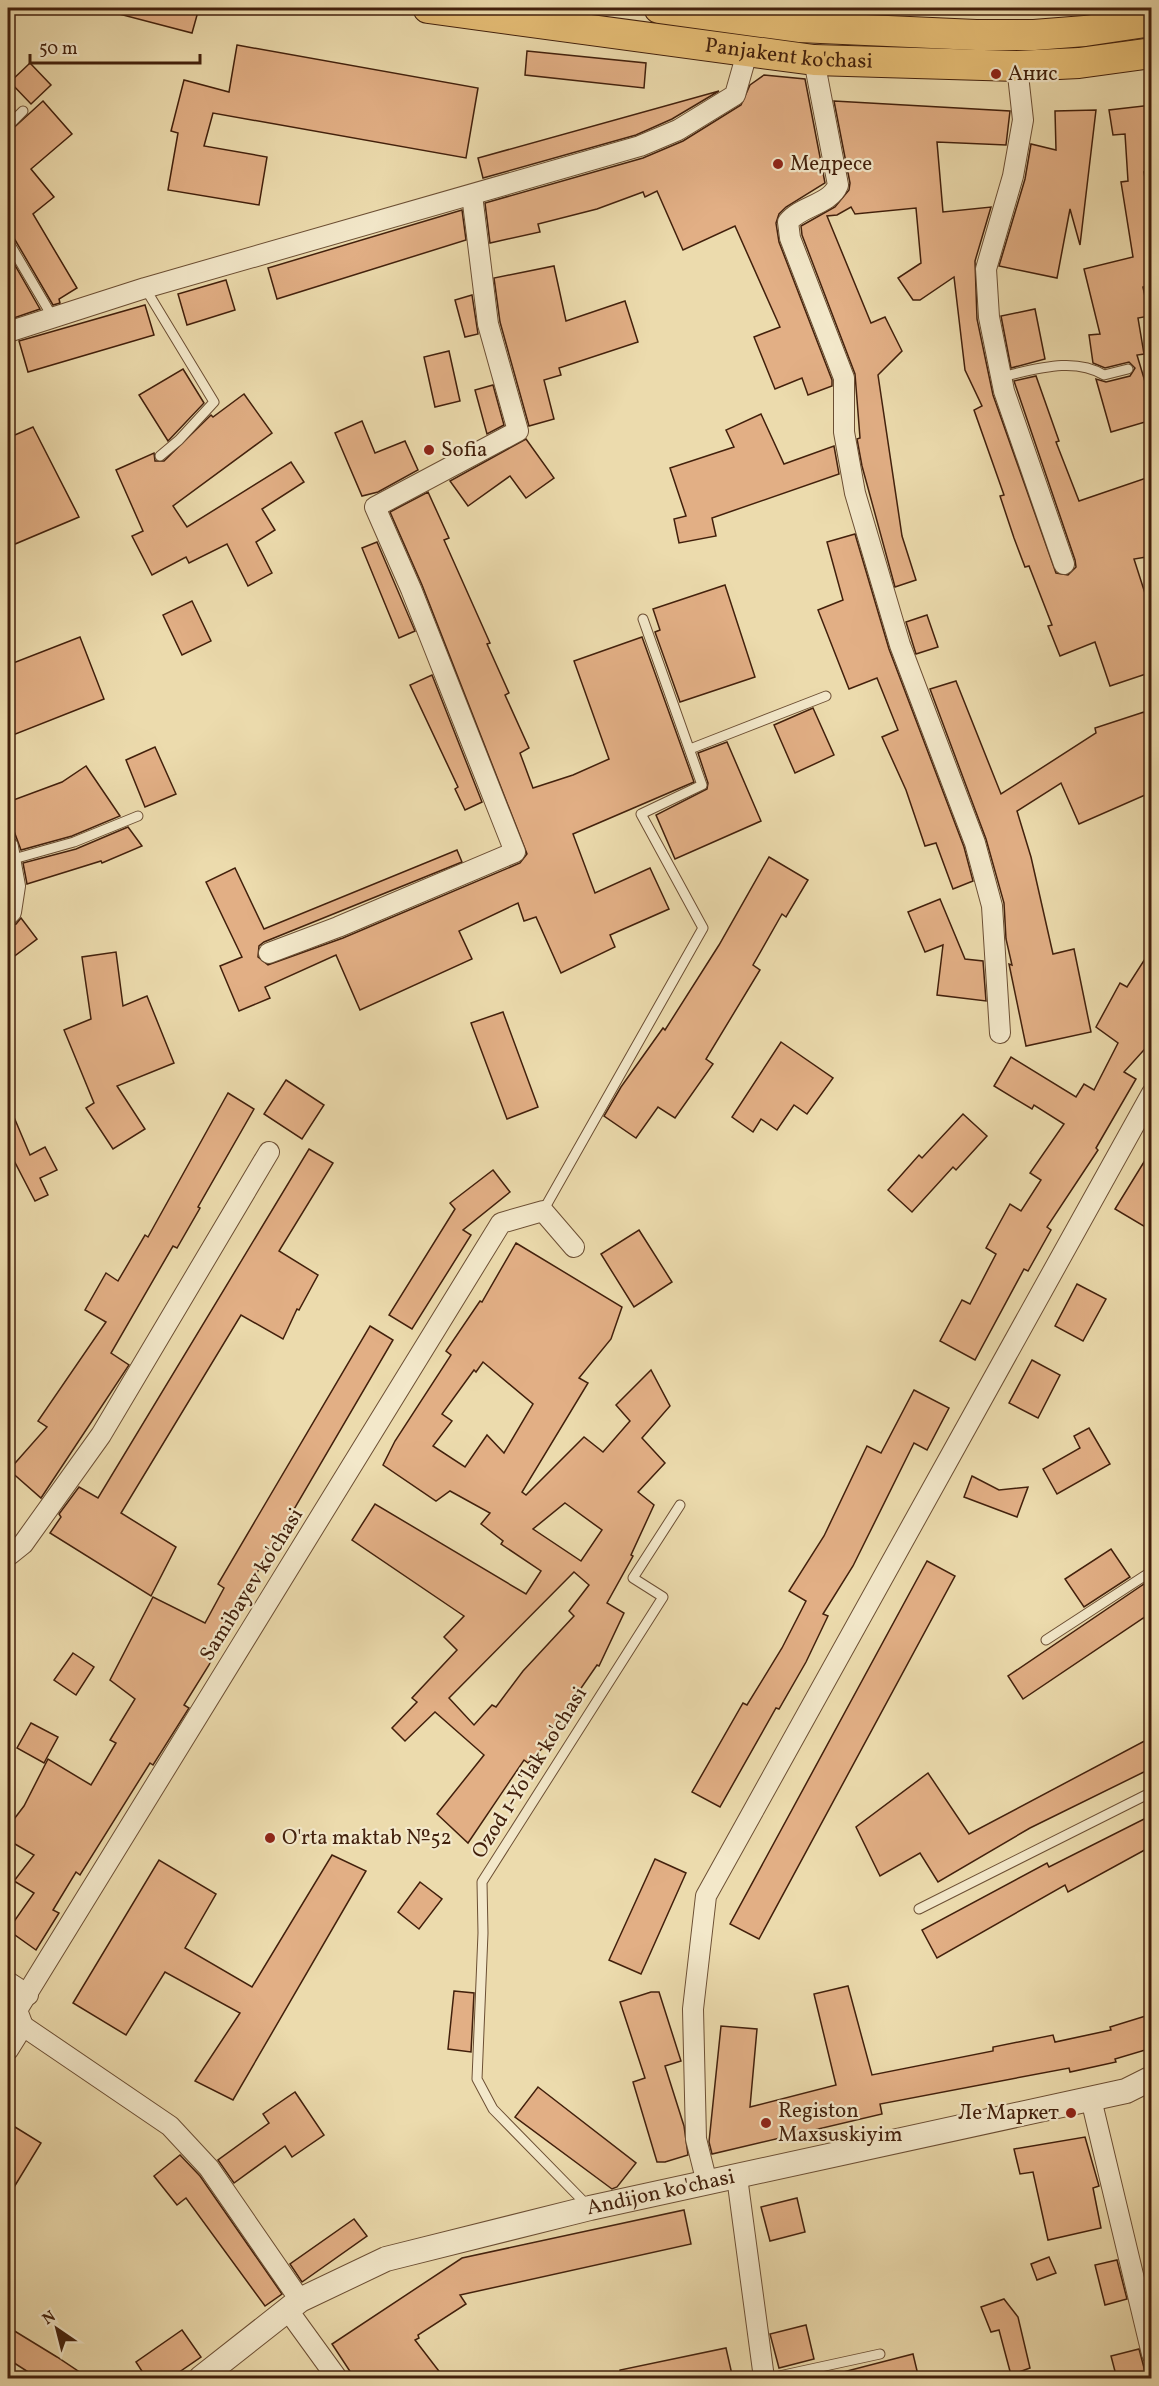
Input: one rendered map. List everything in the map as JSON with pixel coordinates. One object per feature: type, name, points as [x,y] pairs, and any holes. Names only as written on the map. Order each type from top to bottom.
[{"type":"main road","name":"Panjakent ko'chasi","points":[[428,8],[814,60],[1017,66],[1079,63],[1152,53]]},
{"type":"main road","name":"Panjakent ko'chasi","points":[[659,8],[799,27],[976,35],[1034,35],[1141,17]]},
{"type":"street","points":[[8,332],[145,288],[590,162],[678,130],[735,94],[747,52]]},
{"type":"street","points":[[814,60],[838,185],[829,196],[793,216],[788,222],[789,238],[844,378],[844,432],[855,493],[900,645],[975,843],[992,906],[1000,1033]]},
{"type":"street","points":[[1017,66],[1023,120],[1013,176],[986,269],[991,334],[1000,377],[1064,564]]},
{"type":"street","points":[[269,952],[338,927],[515,852],[411,590],[375,507],[518,431],[488,324],[472,195]]},
{"type":"street","points":[[8,915],[11,912],[15,886],[9,854]]},
{"type":"street","points":[[706,2184],[696,2139],[693,2009],[706,1896],[1152,1093]]},
{"type":"street","points":[[8,1556],[23,1544],[101,1435],[268,1152]]},
{"type":"street","points":[[543,1211],[574,1247]]},
{"type":"street","name":"Samibayev ko'chasi","points":[[8,2050],[23,2026],[17,2010],[501,1223],[543,1211]]},
{"type":"street","points":[[8,1982],[27,1995]]},
{"type":"street","points":[[23,2026],[170,2126],[209,2168],[337,2379]]},
{"type":"street","name":"Andijon ko'chasi","points":[[201,2379],[294,2305],[386,2259],[590,2208],[1126,2091],[1152,2078]]},
{"type":"street","points":[[1091,2099],[1152,2354]]},
{"type":"street","points":[[737,2177],[764,2379]]},
{"type":"lane","points":[[8,126],[23,111]]},
{"type":"lane","points":[[8,241],[52,316]]},
{"type":"lane","points":[[145,288],[214,402],[179,440],[160,456]]},
{"type":"lane","points":[[1000,377],[1060,365],[1091,367],[1104,375],[1128,369]]},
{"type":"lane","points":[[543,1211],[703,928],[641,814],[702,785],[643,619]]},
{"type":"lane","points":[[690,749],[826,696]]},
{"type":"lane","points":[[9,854],[74,842],[138,816]]},
{"type":"lane","name":"Ozod 1-Yo'lak ko'chasi","points":[[590,2208],[493,2109],[477,2079],[482,1882],[663,1597],[633,1578],[680,1505]]},
{"type":"lane","points":[[1046,1640],[1152,1571]]},
{"type":"lane","points":[[919,1909],[1152,1792]]},
{"type":"lane","points":[[770,2379],[880,2354]]},
{"type":"building","points":[[120,8],[199,8],[192,33],[119,14]]},
{"type":"building","points":[[237,45],[478,88],[466,158],[213,113],[204,146],[267,157],[259,205],[168,190],[178,133],[171,131],[184,80],[229,92]]},
{"type":"building","points":[[527,51],[646,63],[644,88],[525,75]]},
{"type":"building","points":[[30,63],[51,85],[31,104],[10,82]]},
{"type":"building","points":[[764,75],[805,79],[825,183],[786,207],[779,214],[776,223],[779,242],[832,380],[832,386],[808,395],[802,378],[775,389],[754,337],[780,327],[735,226],[683,250],[657,191],[645,197],[643,192],[597,209],[538,224],[540,232],[490,243],[485,203],[643,158],[683,141],[741,105],[750,85]]},
{"type":"building","points":[[719,91],[672,119],[636,135],[483,178],[478,158]]},
{"type":"building","points":[[43,101],[72,134],[31,169],[54,197],[33,214],[77,288],[59,299],[60,303],[53,305],[14,238],[8,234],[8,133]]},
{"type":"building","points":[[834,101],[1010,111],[1006,145],[937,142],[943,212],[991,207],[975,261],[977,319],[993,395],[1056,573],[1068,575],[1076,567],[1075,560],[1014,381],[1036,376],[1059,441],[1056,442],[1079,501],[1152,476],[1152,556],[1134,559],[1152,615],[1152,672],[1110,686],[1095,642],[1060,656],[1048,626],[1052,625],[1029,566],[1025,567],[1014,538],[1000,496],[1004,495],[974,410],[982,406],[965,370],[954,277],[920,300],[913,300],[898,278],[921,263],[916,208],[855,214],[851,207],[837,215],[827,216],[871,323],[885,317],[902,351],[878,375],[902,536],[916,580],[895,587],[862,466],[857,439],[860,438],[855,374],[802,235],[801,226],[835,207],[849,190],[850,183]]},
{"type":"building","points":[[1152,105],[1152,172],[1144,172],[1152,220],[1152,285],[1143,287],[1149,316],[1138,318],[1144,354],[1137,355],[1152,405],[1152,420],[1111,432],[1096,379],[1106,382],[1130,376],[1135,368],[1129,362],[1105,368],[1093,363],[1089,335],[1100,334],[1084,269],[1133,257],[1121,182],[1128,181],[1125,134],[1113,135],[1109,110]]},
{"type":"building","points":[[1096,110],[1080,245],[1070,209],[1057,278],[999,266],[1025,179],[1031,144],[1056,150],[1055,111]]},
{"type":"building","points":[[462,210],[466,240],[277,299],[268,268]]},
{"type":"building","points":[[8,253],[40,309],[8,320]]},
{"type":"building","points":[[554,266],[566,321],[625,301],[638,342],[559,368],[561,375],[544,380],[554,419],[529,426],[500,322],[494,278]]},
{"type":"building","points":[[226,280],[235,310],[187,325],[178,294]]},
{"type":"building","points":[[472,295],[478,334],[465,337],[455,300]]},
{"type":"building","points":[[145,305],[154,335],[28,372],[19,341]]},
{"type":"building","points":[[1035,309],[1045,359],[1011,368],[1001,316]]},
{"type":"building","points":[[449,351],[460,401],[435,407],[424,357]]},
{"type":"building","points":[[183,369],[204,403],[168,441],[139,395]]},
{"type":"building","points":[[493,385],[504,425],[487,434],[475,390]]},
{"type":"building","points":[[244,394],[272,433],[173,506],[187,527],[291,462],[304,482],[262,509],[275,530],[256,542],[272,573],[248,586],[227,544],[189,563],[186,557],[152,575],[132,536],[143,531],[116,470],[154,453],[155,461],[164,461],[211,415],[213,417]]},
{"type":"building","points":[[761,414],[784,464],[834,446],[839,474],[712,518],[716,536],[679,543],[674,519],[686,516],[670,468],[734,447],[726,430]]},
{"type":"building","points":[[362,421],[375,453],[405,441],[418,470],[378,492],[362,496],[335,433]]},
{"type":"building","points":[[33,427],[79,517],[8,547],[8,438]]},
{"type":"building","points":[[526,439],[554,478],[526,498],[510,476],[468,506],[450,481]]},
{"type":"building","points":[[428,492],[449,538],[444,540],[490,643],[487,644],[509,693],[505,695],[529,748],[520,753],[533,788],[573,775],[609,759],[574,661],[642,637],[694,782],[573,834],[595,893],[650,868],[669,909],[610,935],[615,947],[561,973],[536,917],[524,921],[518,903],[459,931],[472,959],[360,1010],[336,955],[265,987],[270,998],[239,1011],[220,966],[242,957],[206,882],[235,868],[264,929],[457,850],[462,862],[264,942],[259,946],[258,957],[268,965],[343,938],[520,863],[527,854],[422,585],[390,512]]},
{"type":"building","points":[[855,534],[889,649],[964,847],[973,881],[953,889],[936,843],[925,846],[906,790],[882,737],[898,730],[877,678],[849,689],[818,610],[843,600],[827,542]]},
{"type":"building","points":[[377,542],[415,631],[399,638],[362,548]]},
{"type":"building","points":[[725,585],[755,677],[680,702],[655,632],[660,630],[653,609]]},
{"type":"building","points":[[192,601],[211,641],[182,655],[163,615]]},
{"type":"building","points":[[927,615],[938,647],[916,654],[906,622]]},
{"type":"building","points":[[80,637],[104,699],[8,737],[8,665]]},
{"type":"building","points":[[432,675],[482,802],[465,810],[455,789],[458,787],[410,685]]},
{"type":"building","points":[[956,681],[1001,794],[1096,733],[1095,728],[1144,712],[1152,736],[1152,792],[1079,824],[1061,783],[1017,811],[1031,857],[1053,954],[1074,949],[1091,1032],[1026,1046],[1009,964],[1012,965],[1006,939],[1004,903],[986,839],[930,689]]},
{"type":"building","points":[[813,708],[834,755],[795,773],[774,725]]},
{"type":"building","points":[[727,742],[761,821],[675,859],[656,815],[707,789],[708,783],[698,753]]},
{"type":"building","points":[[155,747],[176,794],[145,807],[126,760]]},
{"type":"building","points":[[86,766],[120,816],[72,836],[21,850],[8,815],[8,802],[62,782]]},
{"type":"building","points":[[128,827],[142,846],[102,863],[101,861],[27,884],[23,863],[76,849]]},
{"type":"building","points":[[769,857],[808,880],[786,917],[782,914],[753,965],[760,970],[706,1059],[713,1064],[675,1118],[658,1107],[636,1138],[604,1116],[621,1087],[663,1028],[665,1030],[719,945]]},
{"type":"building","points":[[940,899],[965,959],[983,961],[986,1001],[937,995],[943,945],[925,952],[908,912]]},
{"type":"building","points":[[21,918],[37,939],[8,961],[8,927],[16,924]]},
{"type":"building","points":[[1152,948],[1152,1041],[1124,1072],[1136,1079],[1096,1148],[1098,1150],[1047,1227],[1051,1230],[1028,1271],[1024,1269],[975,1360],[940,1341],[962,1300],[970,1304],[996,1254],[986,1248],[1010,1204],[1021,1211],[1041,1180],[1030,1173],[1064,1124],[1034,1105],[1032,1109],[994,1086],[1011,1057],[1076,1097],[1084,1084],[1094,1090],[1118,1043],[1096,1027],[1120,983],[1127,987]]},
{"type":"building","points":[[116,952],[123,1006],[147,996],[174,1063],[117,1086],[145,1129],[113,1149],[86,1108],[94,1103],[64,1030],[91,1019],[82,957]]},
{"type":"building","points":[[503,1012],[538,1107],[507,1119],[471,1023]]},
{"type":"building","points":[[781,1042],[833,1078],[807,1114],[794,1105],[777,1130],[761,1119],[753,1132],[732,1117]]},
{"type":"building","points":[[286,1080],[324,1105],[302,1139],[264,1114]]},
{"type":"building","points":[[228,1093],[254,1109],[177,1248],[173,1246],[111,1353],[129,1365],[41,1498],[9,1470],[47,1427],[38,1421],[106,1322],[85,1310],[106,1273],[118,1281],[145,1235],[148,1237]]},
{"type":"building","points":[[8,1103],[30,1155],[45,1147],[57,1170],[40,1178],[48,1195],[35,1201],[8,1149]]},
{"type":"building","points":[[963,1114],[987,1136],[956,1170],[953,1167],[912,1212],[888,1190],[919,1155],[922,1158]]},
{"type":"building","points":[[309,1149],[333,1163],[279,1251],[318,1275],[299,1310],[297,1309],[283,1339],[241,1315],[121,1513],[176,1547],[151,1596],[50,1533],[61,1517],[59,1514],[79,1487],[98,1498]]},
{"type":"building","points":[[1152,1149],[1152,1231],[1115,1209]]},
{"type":"building","points":[[493,1170],[510,1192],[463,1230],[471,1235],[412,1329],[389,1315],[455,1209],[450,1203]]},
{"type":"building","points":[[639,1230],[672,1282],[634,1307],[601,1254]]},
{"type":"building","points":[[516,1243],[622,1307],[611,1339],[579,1378],[588,1383],[522,1492],[526,1495],[584,1437],[603,1452],[630,1421],[616,1405],[651,1370],[670,1406],[642,1438],[665,1463],[638,1492],[654,1505],[631,1555],[633,1556],[607,1603],[624,1613],[599,1666],[597,1665],[559,1720],[565,1725],[528,1763],[524,1760],[468,1843],[437,1814],[484,1755],[435,1712],[405,1741],[392,1728],[417,1702],[412,1698],[457,1650],[444,1637],[464,1616],[352,1540],[375,1504],[526,1594],[541,1571],[501,1544],[503,1541],[481,1524],[490,1513],[450,1491],[436,1501],[383,1465],[395,1441],[451,1355],[446,1351],[480,1301],[482,1302]],"holes":[[[483,1362],[533,1404],[504,1453],[487,1435],[465,1467],[433,1446],[452,1421],[442,1414],[474,1370],[476,1372]],[[565,1503],[602,1530],[581,1561],[533,1529]],[[574,1572],[589,1585],[569,1611],[574,1616],[523,1671],[496,1707],[492,1705],[474,1725],[449,1698]]]},
{"type":"building","points":[[1077,1284],[1106,1299],[1083,1341],[1055,1326]]},
{"type":"building","points":[[370,1326],[393,1340],[238,1605],[209,1665],[184,1705],[189,1708],[153,1765],[150,1763],[80,1875],[76,1872],[53,1910],[59,1913],[36,1950],[8,1930],[34,1893],[14,1881],[34,1855],[8,1840],[8,1827],[24,1806],[48,1759],[91,1785],[116,1743],[110,1740],[135,1699],[110,1680],[153,1597],[205,1623],[224,1588],[218,1584]]},
{"type":"building","points":[[1032,1360],[1060,1375],[1038,1418],[1009,1403]]},
{"type":"building","points":[[914,1390],[949,1408],[927,1450],[914,1443],[853,1566],[823,1614],[828,1616],[806,1662],[779,1709],[776,1708],[720,1807],[692,1792],[743,1703],[747,1705],[782,1648],[806,1601],[789,1591],[824,1536],[867,1446],[881,1453]]},
{"type":"building","points":[[1089,1428],[1110,1464],[1057,1494],[1043,1469],[1080,1448],[1074,1436]]},
{"type":"building","points":[[972,1476],[999,1490],[1028,1487],[1017,1517],[964,1497]]},
{"type":"building","points":[[1111,1549],[1130,1577],[1084,1607],[1065,1579]]},
{"type":"building","points":[[927,1561],[955,1576],[759,1939],[730,1924]]},
{"type":"building","points":[[1144,1584],[1152,1595],[1152,1612],[1023,1699],[1008,1676]]},
{"type":"building","points":[[73,1653],[94,1667],[76,1695],[54,1680]]},
{"type":"building","points":[[31,1723],[58,1737],[44,1763],[17,1748]]},
{"type":"building","points":[[1152,1737],[1152,1768],[1030,1828],[938,1882],[920,1853],[880,1876],[856,1827],[928,1773],[969,1834]]},
{"type":"building","points":[[1152,1815],[1152,1846],[1068,1892],[1065,1885],[937,1958],[922,1930],[1047,1863],[1049,1867]]},
{"type":"building","points":[[332,1855],[366,1871],[233,2100],[195,2081],[240,2013],[165,1972],[126,2035],[73,2003],[159,1860],[216,1894],[185,1948],[252,1987]]},
{"type":"building","points":[[655,1859],[686,1873],[641,1974],[609,1960]]},
{"type":"building","points":[[420,1882],[442,1899],[419,1929],[398,1912]]},
{"type":"building","points":[[848,1986],[872,2075],[993,2051],[993,2047],[1053,2035],[1055,2042],[1111,2030],[1110,2027],[1152,2014],[1152,2048],[1115,2059],[1116,2062],[1070,2072],[1069,2068],[880,2104],[882,2114],[712,2154],[709,2142],[721,2026],[757,2029],[750,2107],[836,2085],[814,1994]]},
{"type":"building","points":[[454,1991],[474,1993],[471,2052],[448,2049]]},
{"type":"building","points":[[651,1992],[659,1992],[681,2061],[665,2066],[684,2126],[688,2155],[665,2162],[657,2162],[633,2082],[645,2078],[620,2002]]},
{"type":"building","points":[[538,2087],[636,2163],[617,2187],[612,2189],[515,2117]]},
{"type":"building","points":[[295,2092],[324,2135],[292,2157],[285,2146],[234,2183],[218,2160],[269,2123],[263,2114]]},
{"type":"building","points":[[15,2127],[41,2143],[8,2197],[8,2139]]},
{"type":"building","points":[[1085,2137],[1099,2186],[1093,2188],[1101,2228],[1048,2240],[1033,2172],[1020,2174],[1014,2149]]},
{"type":"building","points":[[180,2155],[200,2176],[282,2294],[265,2306],[186,2198],[177,2205],[154,2176]]},
{"type":"building","points":[[797,2198],[805,2232],[770,2241],[761,2207]]},
{"type":"building","points":[[684,2210],[691,2244],[460,2295],[466,2304],[418,2335],[419,2338],[415,2340],[445,2379],[355,2379],[332,2344],[462,2258]]},
{"type":"building","points":[[354,2219],[367,2236],[302,2282],[290,2264]]},
{"type":"building","points":[[1049,2257],[1056,2273],[1037,2280],[1031,2264]]},
{"type":"building","points":[[1117,2260],[1127,2299],[1105,2305],[1095,2265]]},
{"type":"building","points":[[1004,2299],[1018,2317],[1030,2368],[1011,2375],[999,2330],[991,2332],[981,2307]]},
{"type":"building","points":[[806,2325],[814,2359],[779,2368],[770,2334]]},
{"type":"building","points":[[8,2327],[90,2379],[39,2379],[8,2359]]},
{"type":"building","points":[[182,2330],[201,2357],[169,2379],[147,2379],[136,2362]]},
{"type":"building","points":[[726,2348],[733,2379],[620,2379],[620,2370]]},
{"type":"building","points":[[1139,2349],[1147,2379],[1117,2379],[1111,2356]]},
{"type":"building","points":[[913,2354],[919,2379],[844,2379],[843,2372]]},
{"type":"place","name":"Анис","points":[[996,74]]},
{"type":"place","name":"Медресе","points":[[778,164]]},
{"type":"place","name":"Sofia","points":[[429,450]]},
{"type":"place","name":"O'rta maktab №52","points":[[270,1838]]},
{"type":"place","name":"Ле Маркет","points":[[1071,2113]]},
{"type":"place","name":"Registon Maxsuskiyim","points":[[766,2123]]}]
